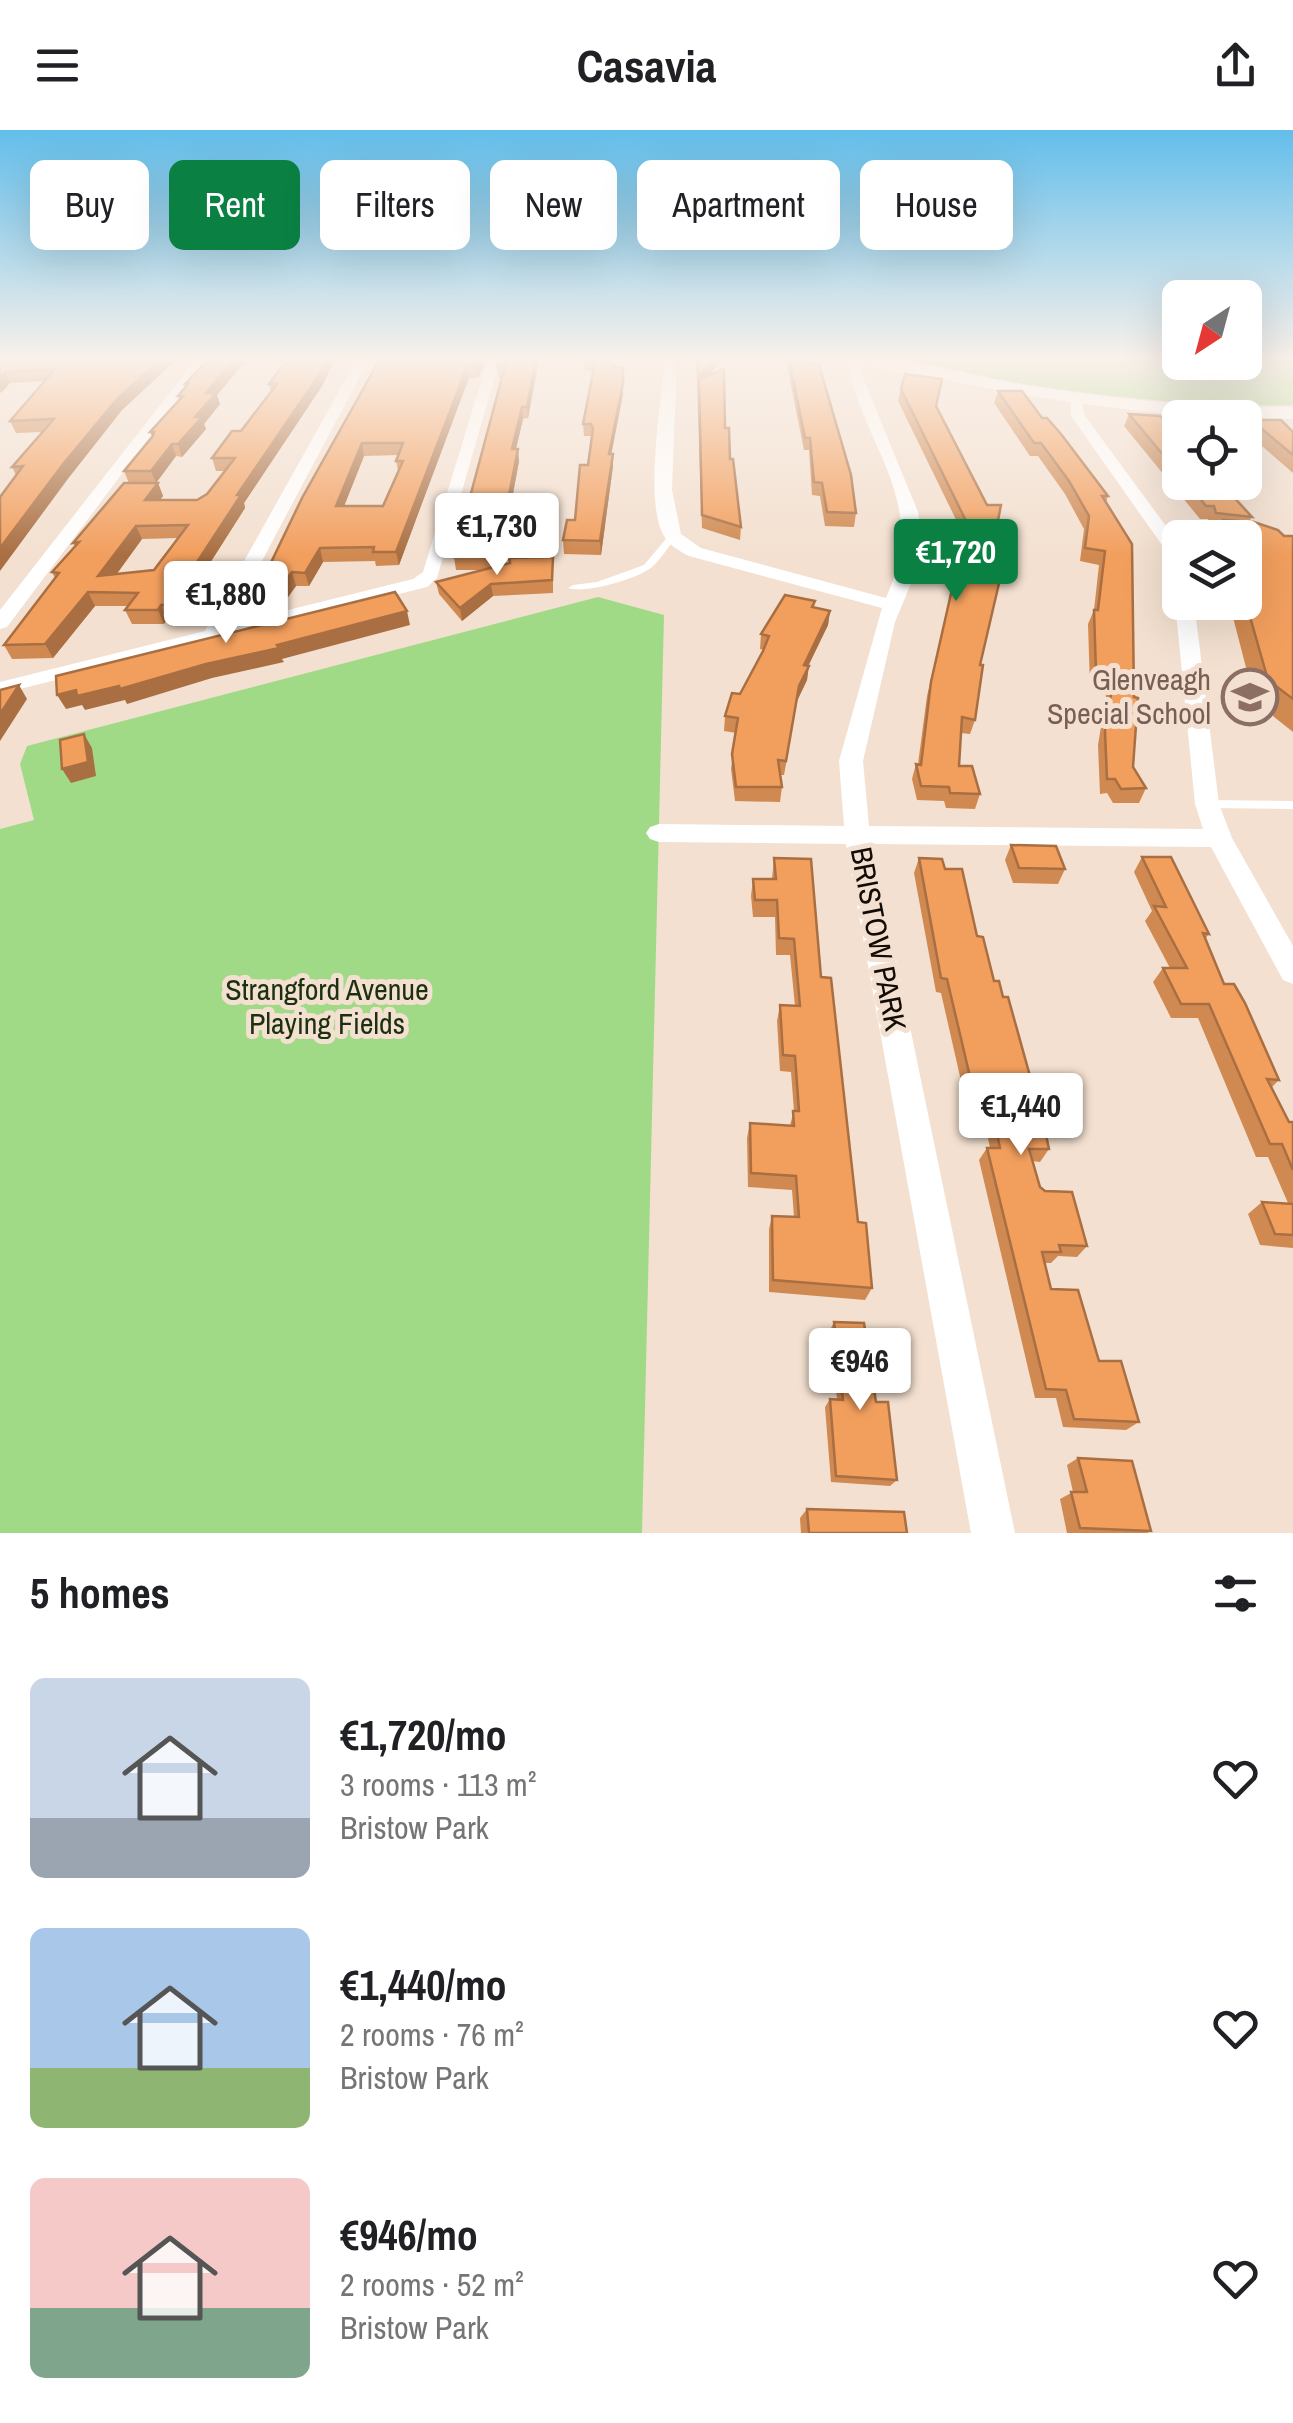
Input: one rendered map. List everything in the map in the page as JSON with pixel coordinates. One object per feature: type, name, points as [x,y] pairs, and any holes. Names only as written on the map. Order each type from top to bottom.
[{"type":"street","points":[[0,623],[152,424]]},
{"type":"street","points":[[212,636],[327,424]]},
{"type":"street","points":[[0,688],[420,583],[430,574],[475,424]]},
{"type":"street","points":[[669,424],[666,503],[668,529],[673,536],[695,552],[892,605]]},
{"type":"street","name":"BRISTOW PARK","points":[[876,424],[910,512],[913,542],[851,760],[857,833],[993,1533]]},
{"type":"street","points":[[1084,424],[1162,532]]},
{"type":"street","points":[[1186,620],[1207,804],[1220,838],[1293,972]]},
{"type":"street","points":[[659,833],[1220,838]]},
{"type":"lane","points":[[573,588],[647,567],[673,536]]},
{"type":"lane","points":[[1207,804],[1293,805]]},
{"type":"green space","name":"Strangford Avenue Playing Fields","points":[[598,597],[664,615],[642,1533],[0,1533],[0,829],[34,820],[20,764],[27,746]]},
{"type":"building","points":[[49,424],[96,424],[0,548],[0,497],[23,466],[12,467]]},
{"type":"building","points":[[157,424],[195,424],[178,444],[172,444],[151,471],[124,471],[153,436],[154,432],[150,432]]},
{"type":"building","points":[[246,424],[285,424],[169,605],[161,605],[158,610],[125,610],[138,593],[88,592],[45,644],[4,645],[59,573],[52,572],[79,542],[73,543],[124,483],[158,483],[145,500],[197,500],[207,494],[235,458],[212,458],[232,431],[241,431]],"holes":[[[188,525],[154,570],[98,576],[136,526]]]},
{"type":"building","points":[[343,424],[445,424],[396,552],[373,552],[374,547],[320,548],[305,573],[292,572],[275,595],[253,600],[302,498]],"holes":[[[362,443],[403,443],[396,461],[403,461],[383,506],[336,506]]]},
{"type":"building","points":[[489,424],[518,424],[512,449],[518,449],[497,556],[454,557]]},
{"type":"building","points":[[591,424],[615,424],[600,541],[563,540],[567,520],[575,520],[580,465],[588,465]]},
{"type":"building","points":[[700,424],[725,424],[729,428],[741,527],[702,515]]},
{"type":"building","points":[[802,424],[836,424],[851,475],[856,513],[827,512],[822,483],[814,482],[810,438],[805,438]]},
{"type":"building","points":[[918,424],[946,424],[987,505],[1001,505],[987,577],[1000,579],[980,665],[975,720],[962,717],[959,766],[972,766],[980,794],[950,793],[949,787],[921,786],[916,764],[921,765],[931,682],[967,523]]},
{"type":"building","points":[[1021,424],[1053,424],[1108,496],[1102,496],[1132,544],[1134,697],[1138,698],[1133,767],[1146,788],[1121,789],[1115,779],[1107,779],[1105,731],[1113,682],[1110,674],[1096,672],[1094,610],[1098,610],[1105,551],[1085,548],[1089,516],[1041,443],[1034,443]]},
{"type":"building","points":[[1138,424],[1162,424],[1162,453]]},
{"type":"building","points":[[1262,424],[1285,424],[1293,432],[1293,455],[1262,429]]},
{"type":"building","points":[[1201,500],[1236,500],[1252,517],[1216,513],[1214,506],[1206,506]]},
{"type":"building","points":[[1262,525],[1284,536],[1293,536],[1293,699],[1268,680],[1251,620],[1262,620]]},
{"type":"building","points":[[553,557],[552,580],[491,584],[460,608],[436,582],[510,563],[509,558]]},
{"type":"building","points":[[395,592],[407,611],[120,689],[119,686],[77,696],[76,690],[57,695],[56,676]]},
{"type":"building","points":[[785,595],[815,601],[812,607],[830,611],[804,665],[809,666],[799,686],[786,761],[778,760],[782,787],[736,787],[732,754],[738,718],[725,716],[732,693],[740,694],[763,651],[769,636],[761,634]]},
{"type":"building","points":[[19,685],[0,714],[0,690]]},
{"type":"building","points":[[84,734],[88,762],[62,769],[60,740]]},
{"type":"building","points":[[1011,845],[1056,846],[1065,869],[1019,868]]},
{"type":"building","points":[[1142,857],[1171,857],[1209,934],[1203,933],[1224,984],[1234,984],[1245,1003],[1279,1080],[1267,1079],[1289,1122],[1293,1122],[1293,1170],[1282,1144],[1270,1144],[1209,1004],[1181,1004],[1163,968],[1187,968],[1154,906],[1166,907]]},
{"type":"building","points":[[774,858],[811,859],[821,977],[831,978],[858,1222],[866,1223],[872,1288],[773,1280],[772,1216],[799,1217],[796,1176],[751,1173],[750,1123],[794,1126],[793,1111],[799,1111],[795,1056],[783,1055],[780,1005],[800,1006],[794,939],[779,938],[777,900],[755,900],[753,879],[776,879]]},
{"type":"building","points":[[919,858],[942,859],[945,869],[962,869],[977,936],[983,937],[994,981],[999,981],[1003,997],[1008,997],[1045,1130],[1049,1149],[1029,1149],[1040,1187],[1045,1191],[1072,1192],[1087,1246],[1059,1245],[1061,1252],[1042,1252],[1051,1289],[1078,1290],[1099,1361],[1121,1361],[1139,1422],[1074,1419],[1066,1390],[1046,1389],[987,1148],[1000,1148],[986,1081],[971,1081],[947,979],[941,978]]},
{"type":"building","points":[[1262,1202],[1293,1204],[1293,1235],[1275,1234]]},
{"type":"building","points":[[834,1322],[864,1323],[876,1402],[888,1402],[897,1480],[836,1476],[830,1399],[843,1400]]},
{"type":"building","points":[[1078,1458],[1132,1461],[1151,1531],[1080,1528],[1071,1492],[1087,1492]]},
{"type":"building","points":[[807,1509],[904,1512],[907,1533],[809,1533]]},
{"type":"place","name":"Glenveagh Special School","points":[[1250,697]]}]
